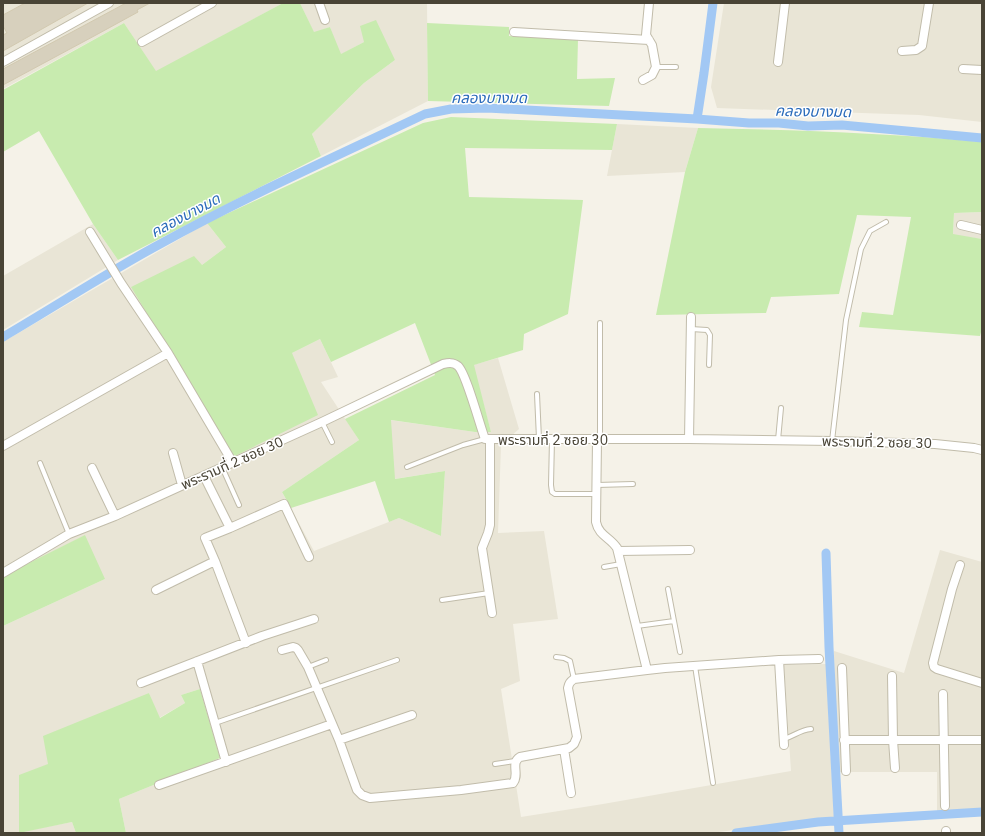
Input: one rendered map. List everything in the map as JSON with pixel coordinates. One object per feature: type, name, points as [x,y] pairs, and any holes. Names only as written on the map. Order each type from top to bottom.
[{"type":"street","points":[[3,62],[109,3]]},
{"type":"street","points":[[142,42],[212,3]]},
{"type":"street","points":[[319,3],[325,20]]},
{"type":"street","points":[[642,80],[652,75],[656,66],[652,45],[646,35],[648,3]]},
{"type":"street","points":[[778,62],[785,3]]},
{"type":"street","points":[[902,51],[916,50],[922,46],[929,3]]},
{"type":"street","points":[[514,32],[649,40]]},
{"type":"street","points":[[963,68],[982,70]]},
{"type":"street","points":[[960,225],[982,230]]},
{"type":"street","points":[[90,232],[118,278],[168,353],[233,463]]},
{"type":"street","points":[[689,439],[691,317]]},
{"type":"street","points":[[3,446],[168,353]]},
{"type":"street","name":"พระรามที่ 2 ซอย 30","points":[[3,573],[69,534],[115,516],[322,422],[443,364],[450,363],[456,364],[461,369],[488,439],[832,441],[935,444],[982,450]]},
{"type":"street","points":[[488,439],[490,525],[482,548],[492,613]]},
{"type":"street","points":[[599,440],[596,522],[601,533],[614,542],[618,551],[647,670]]},
{"type":"street","points":[[173,453],[182,485]]},
{"type":"street","points":[[92,468],[115,516]]},
{"type":"street","points":[[204,476],[230,528]]},
{"type":"street","points":[[246,643],[205,538],[284,504],[309,557]]},
{"type":"street","points":[[618,551],[690,550]]},
{"type":"street","points":[[156,590],[215,561]]},
{"type":"street","points":[[960,565],[952,589],[933,663],[934,667],[937,669],[982,683]]},
{"type":"street","points":[[141,683],[197,661],[314,619]]},
{"type":"street","points":[[282,650],[293,647],[298,650],[308,667],[339,740],[357,790],[362,795],[370,798],[461,790],[514,783],[516,778],[515,761],[520,757],[569,748],[574,744],[577,737],[568,688],[569,684],[574,679],[665,668],[819,658]]},
{"type":"street","points":[[778,660],[784,742]]},
{"type":"street","points":[[197,661],[226,762]]},
{"type":"street","points":[[842,668],[846,771]]},
{"type":"street","points":[[892,676],[892,740],[895,768]]},
{"type":"street","points":[[943,694],[945,806]]},
{"type":"street","points":[[339,740],[412,715]]},
{"type":"street","points":[[159,785],[332,724]]},
{"type":"street","points":[[844,740],[982,740]]},
{"type":"street","points":[[564,749],[571,793]]},
{"type":"lane","points":[[656,66],[676,67]]},
{"type":"lane","points":[[832,441],[846,320],[861,249],[870,231],[886,222]]},
{"type":"lane","points":[[599,440],[600,323]]},
{"type":"lane","points":[[691,329],[707,330],[710,335],[709,365]]},
{"type":"lane","points":[[537,394],[539,439]]},
{"type":"lane","points":[[778,440],[781,408]]},
{"type":"lane","points":[[322,422],[332,442]]},
{"type":"lane","points":[[407,467],[463,445],[488,439]]},
{"type":"lane","points":[[552,439],[552,492],[555,494],[597,494]]},
{"type":"lane","points":[[40,463],[69,534]]},
{"type":"lane","points":[[222,467],[239,505]]},
{"type":"lane","points":[[597,485],[633,484]]},
{"type":"lane","points":[[604,567],[622,564]]},
{"type":"lane","points":[[668,589],[680,652]]},
{"type":"lane","points":[[442,600],[489,593]]},
{"type":"lane","points":[[636,626],[674,621]]},
{"type":"lane","points":[[556,657],[564,658],[570,661],[574,679]]},
{"type":"lane","points":[[308,667],[326,660]]},
{"type":"lane","points":[[215,722],[397,660]]},
{"type":"lane","points":[[695,666],[713,783]]},
{"type":"lane","points":[[784,742],[802,730],[811,729]]},
{"type":"lane","points":[[495,764],[515,761]]},
{"type":"shaded area","points":[[3,3],[283,3],[156,72],[124,23],[3,89]]},
{"type":"shaded area","points":[[300,3],[427,3],[428,101],[321,156],[312,134],[364,83],[395,60],[364,42],[340,55],[330,27],[314,33]]},
{"type":"shaded area","points":[[724,3],[982,3],[982,122],[919,115],[717,108],[711,87]]},
{"type":"shaded area","points":[[617,124],[698,128],[685,172],[607,176]]},
{"type":"shaded area","points":[[982,212],[982,239],[953,235],[954,213]]},
{"type":"shaded area","points":[[207,223],[226,247],[202,265],[131,287],[292,353],[320,339],[338,377],[321,382],[359,440],[282,492],[314,551],[399,518],[441,536],[445,471],[394,479],[390,420],[475,432],[491,432],[473,365],[498,358],[519,429],[501,445],[498,533],[544,531],[558,619],[513,624],[520,681],[501,689],[521,817],[791,771],[784,665],[826,664],[834,817],[711,833],[126,833],[119,799],[220,758],[200,689],[181,695],[185,703],[159,718],[149,693],[48,764],[19,832],[72,822],[76,833],[3,833],[3,626],[105,579],[3,576],[3,342]]},
{"type":"shaded area","points":[[93,224],[118,260],[3,330],[3,276]]},
{"type":"shaded area","points":[[940,550],[982,562],[982,812],[937,815],[937,772],[836,772],[834,651],[904,673]]},
{"type":"green space","points":[[283,3],[300,3],[314,32],[330,27],[341,54],[364,42],[360,26],[376,20],[395,60],[364,83],[312,134],[321,156],[118,260],[93,224],[39,131],[3,152],[3,90],[124,23],[156,71]]},
{"type":"green space","points":[[427,23],[509,27],[509,36],[578,39],[577,79],[615,78],[609,106],[428,101]]},
{"type":"green space","points":[[451,117],[617,124],[612,150],[465,148],[469,197],[583,200],[568,314],[524,334],[523,350],[474,365],[491,432],[475,432],[391,420],[395,479],[445,471],[441,536],[399,518],[389,522],[375,481],[291,508],[282,492],[359,440],[345,419],[435,375],[415,323],[331,362],[320,339],[292,353],[318,415],[233,457],[131,287],[194,256],[202,265],[226,247],[207,223],[423,123]]},
{"type":"green space","points":[[698,128],[840,132],[982,142],[982,212],[954,213],[953,234],[982,239],[982,328],[980,336],[859,327],[862,312],[893,315],[911,217],[857,215],[839,294],[771,297],[766,313],[656,315],[685,172]]},
{"type":"green space","points":[[85,535],[105,579],[3,626],[3,576]]},
{"type":"green space","points":[[200,689],[220,758],[119,799],[126,833],[76,833],[72,822],[19,833],[19,775],[48,764],[43,736],[149,693],[160,718],[185,703],[181,695]]},
{"type":"building","points":[[25,3],[88,3],[3,51],[3,35],[7,33],[3,26],[3,15]]},
{"type":"building","points":[[126,3],[150,3],[137,10],[138,12],[3,85],[3,69]]},
{"type":"waterway","points":[[697,119],[713,3]]},
{"type":"waterway","name":"คลองบางมด","points":[[3,337],[142,254],[194,226],[292,177],[425,114],[451,109],[487,108],[749,123],[779,123],[808,126],[842,125],[982,138]]},
{"type":"waterway","points":[[826,553],[829,647],[839,833]]},
{"type":"waterway","points":[[736,833],[818,822],[982,812]]}]
